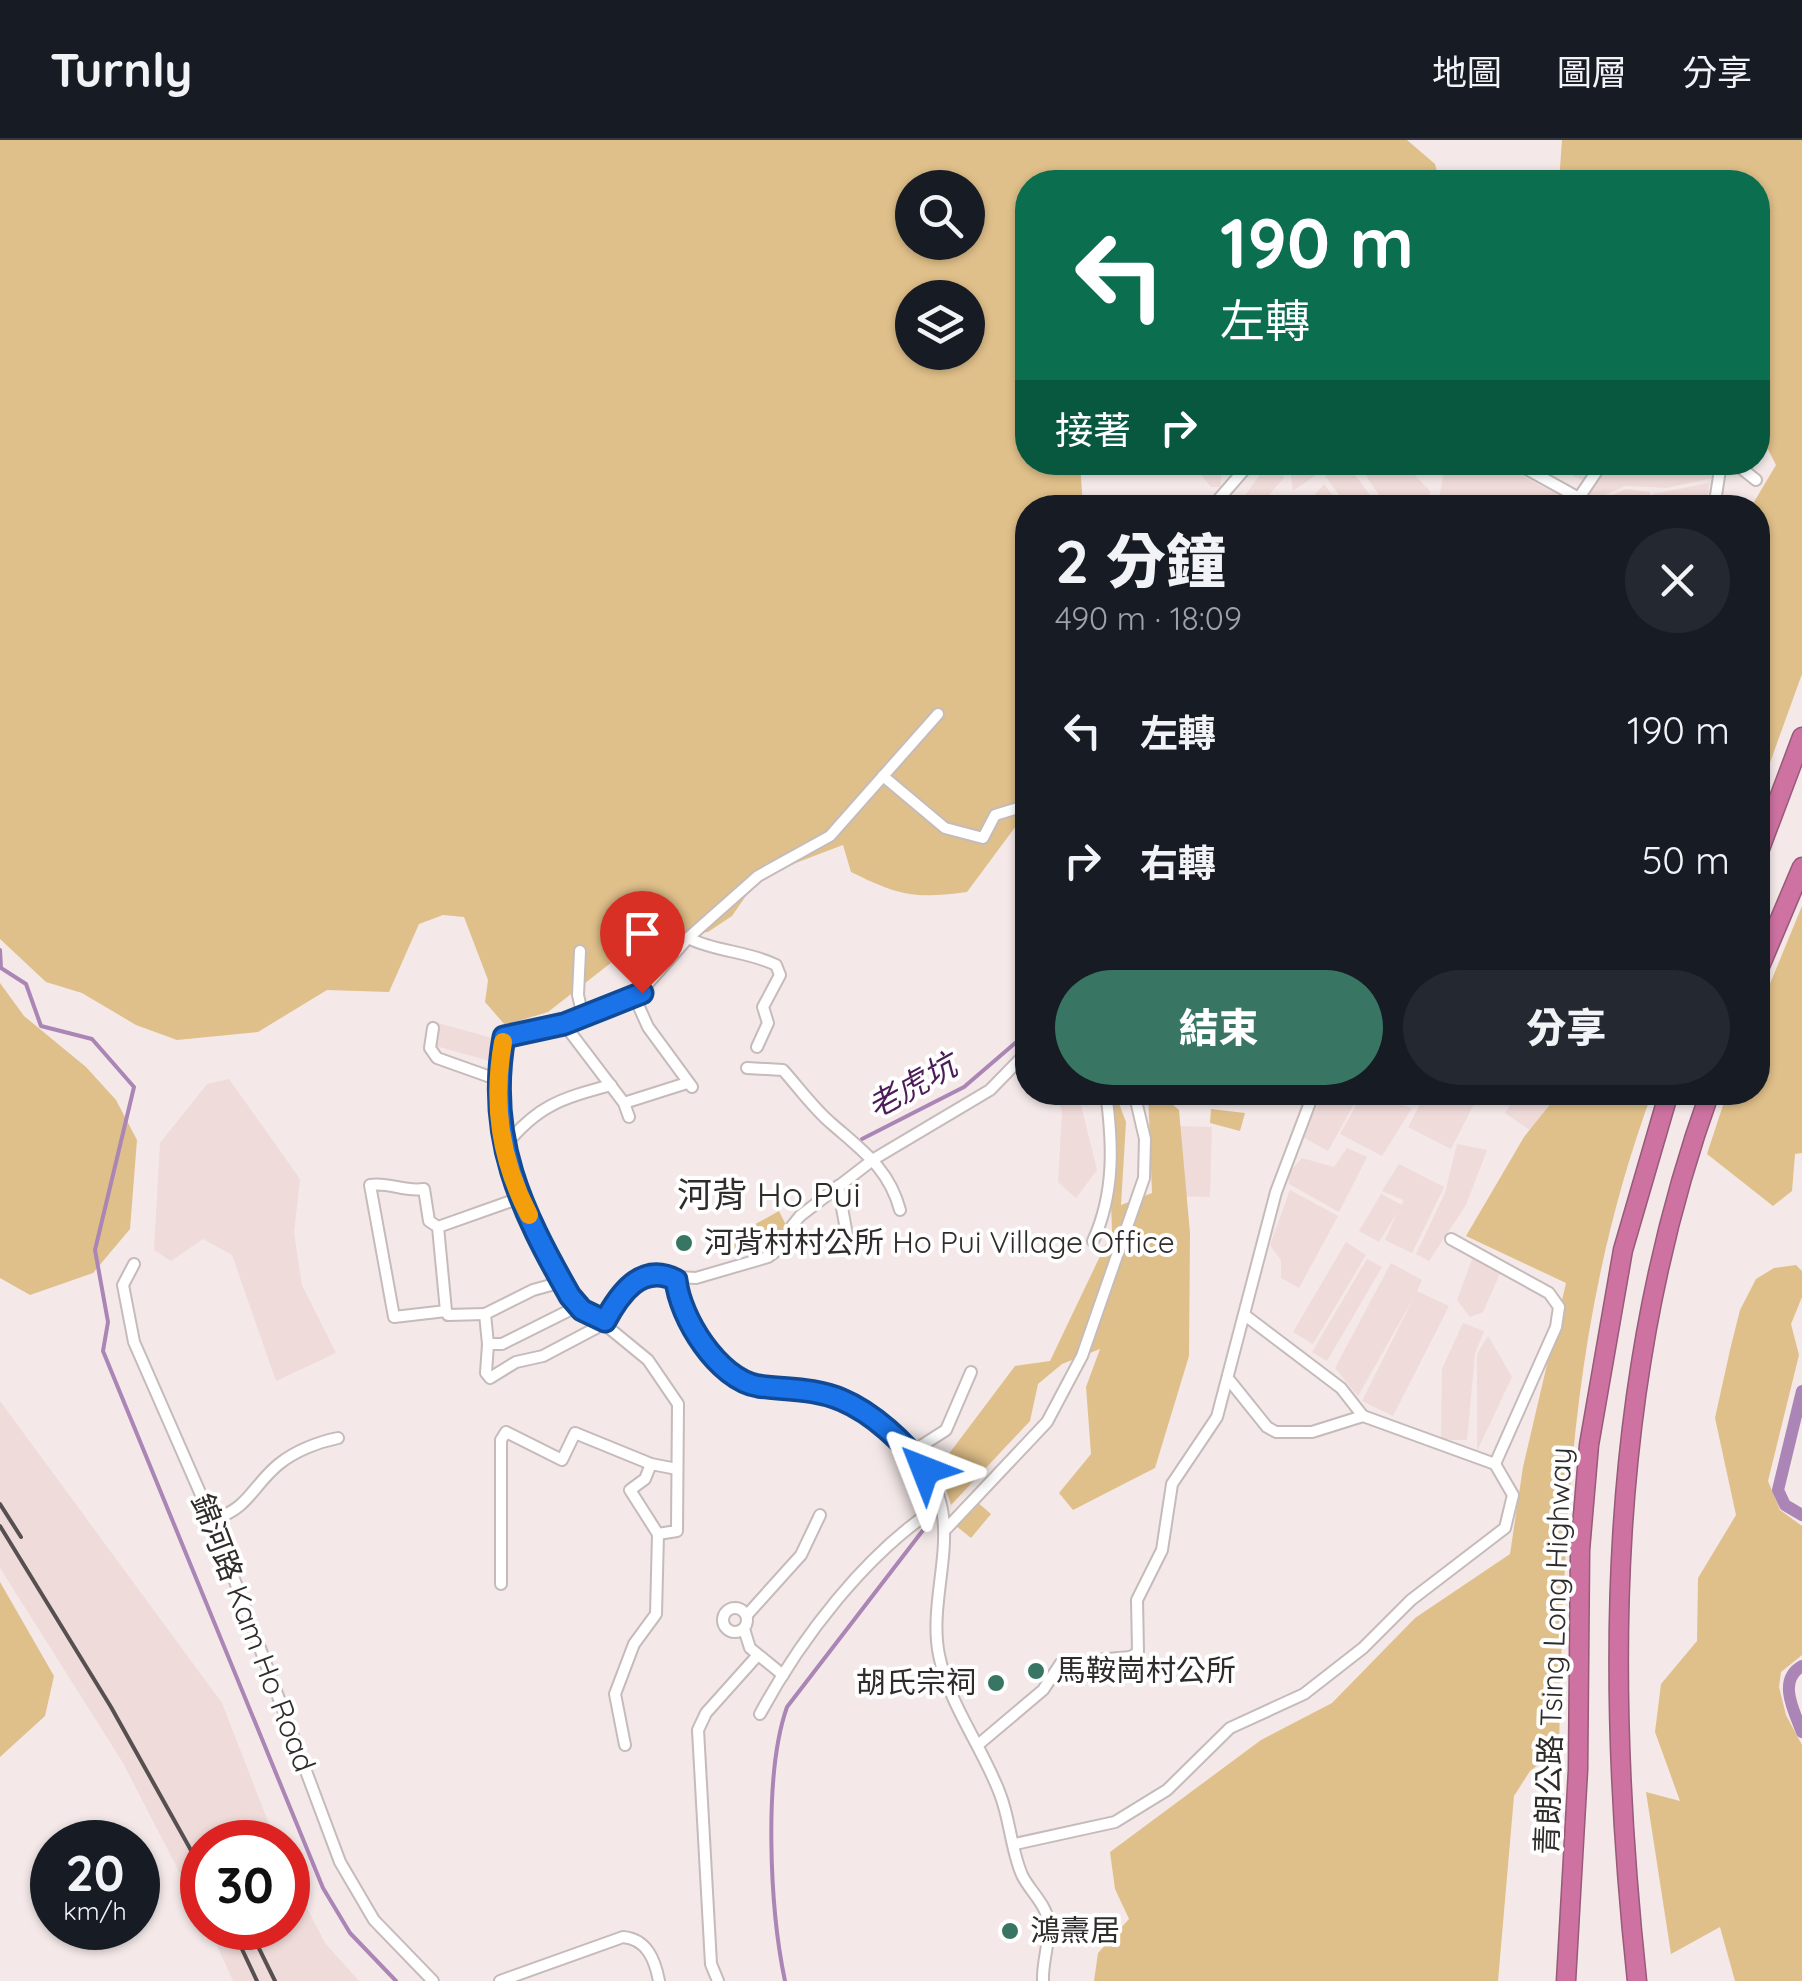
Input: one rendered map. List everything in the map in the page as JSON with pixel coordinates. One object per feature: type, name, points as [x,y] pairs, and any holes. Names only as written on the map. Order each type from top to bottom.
[{"type":"highway","points":[[1770,822],[1802,737]]},
{"type":"highway","points":[[1770,943],[1802,867]]},
{"type":"highway","name":"青朗公路 Tsing Long Highway","points":[[1566,1981],[1578,1770],[1580,1550],[1589,1445],[1624,1250],[1665,1105]]},
{"type":"highway","name":"青朗公路 Tsing Long Highway","points":[[1637,1981],[1626,1882],[1616,1664],[1622,1503],[1637,1378],[1654,1287],[1706,1105]]},
{"type":"street","points":[[1223,495],[1241,475]]},
{"type":"street","points":[[1534,475],[1564,495]]},
{"type":"street","points":[[1750,475],[1756,480]]},
{"type":"street","points":[[658,1534],[676,1531],[680,1413],[672,1391],[648,1360],[605,1321],[578,1306],[520,1198],[503,1148],[496,1079],[504,1037],[564,1024],[635,998],[688,938],[758,876],[830,836],[938,714]]},
{"type":"street","points":[[884,776],[944,828],[983,838],[995,815],[1015,809]]},
{"type":"street","points":[[688,938],[708,947],[751,953],[776,966],[780,975],[763,1006],[768,1023],[757,1046]]},
{"type":"street","points":[[580,951],[578,996],[583,1017]]},
{"type":"street","points":[[624,1103],[689,1085],[648,1028],[635,998]]},
{"type":"street","points":[[564,1024],[624,1103],[629,1117]]},
{"type":"street","points":[[433,1028],[430,1048],[438,1058],[496,1079]]},
{"type":"street","points":[[485,1314],[485,1368],[490,1378],[516,1362],[543,1356],[605,1321],[627,1286],[657,1276],[676,1280],[779,1252],[790,1242],[795,1220],[874,1159],[990,1090],[1015,1064]]},
{"type":"street","points":[[747,1068],[783,1070],[834,1126],[848,1133],[874,1159],[893,1184],[900,1210]]},
{"type":"street","points":[[503,1148],[542,1108],[610,1085]]},
{"type":"street","points":[[1093,1241],[1108,1206],[1111,1172],[1107,1105]]},
{"type":"street","points":[[947,1528],[1047,1422],[1082,1356],[1144,1178],[1145,1139],[1137,1105]]},
{"type":"street","points":[[978,1744],[1043,1690],[1061,1663],[1137,1654],[1137,1600],[1162,1550],[1172,1484],[1214,1422],[1230,1381],[1276,1192],[1309,1105]]},
{"type":"street","points":[[438,1227],[429,1221],[424,1188],[404,1192],[385,1182],[370,1185],[394,1317],[446,1311],[485,1314],[541,1286],[562,1282]]},
{"type":"street","points":[[838,1186],[847,1235]]},
{"type":"street","points":[[438,1227],[520,1198]]},
{"type":"street","points":[[438,1227],[446,1311]]},
{"type":"street","points":[[1451,1239],[1548,1293],[1560,1307],[1556,1327],[1495,1464]]},
{"type":"street","name":"錦河路 Kam Ho Road","points":[[134,1264],[123,1285],[127,1319],[212,1520],[346,1876],[374,1920],[433,1981]]},
{"type":"street","points":[[676,1280],[694,1334],[736,1376],[753,1385],[790,1386],[842,1400],[869,1415],[925,1470],[947,1528],[938,1648],[950,1695],[978,1744],[1015,1844],[1021,1874],[1049,1925],[1043,1981]]},
{"type":"street","points":[[488,1344],[502,1344],[565,1317],[578,1306]]},
{"type":"street","points":[[1015,1844],[1115,1822],[1167,1790],[1230,1728],[1304,1694],[1364,1648],[1411,1600],[1504,1528],[1513,1495],[1495,1464],[1363,1416],[1341,1388],[1246,1316]]},
{"type":"street","points":[[910,1453],[946,1430],[972,1372]]},
{"type":"street","points":[[1230,1381],[1267,1428],[1276,1432],[1312,1432],[1363,1416]]},
{"type":"street","points":[[501,1584],[501,1440],[506,1432],[562,1460],[575,1433],[651,1464],[677,1469]]},
{"type":"street","points":[[212,1520],[236,1513],[280,1463],[320,1442],[338,1438]]},
{"type":"street","points":[[626,1744],[615,1694],[634,1644],[656,1614],[658,1534],[630,1490],[645,1479],[651,1464]]},
{"type":"street","points":[[760,1714],[783,1676],[877,1552],[940,1506]]},
{"type":"street","points":[[783,1676],[758,1656],[744,1629],[747,1615],[801,1555],[820,1515]]},
{"type":"street","points":[[744,1629],[729,1631],[723,1618],[734,1608],[747,1615]]},
{"type":"street","points":[[718,1981],[711,1964],[698,1730],[706,1713],[758,1656]]},
{"type":"street","points":[[500,1981],[628,1937],[654,1958],[659,1981]]},
{"type":"shaded area","points":[[0,140],[1407,140],[1435,164],[1437,170],[1015,170],[1015,475],[1081,475],[1082,495],[1015,495],[1015,827],[967,892],[920,895],[882,886],[851,872],[843,845],[759,877],[732,916],[708,932],[639,941],[548,1012],[505,1025],[485,1002],[488,980],[464,917],[443,915],[419,924],[389,992],[327,990],[258,1032],[177,1040],[136,1025],[82,993],[46,982],[0,939]]},
{"type":"shaded area","points":[[1562,140],[1802,140],[1802,674],[1770,763],[1770,495],[1758,495],[1776,465],[1770,453],[1770,170],[1560,170]]},
{"type":"shaded area","points":[[1201,475],[1222,475],[1220,487],[1211,487]]},
{"type":"shaded area","points":[[1260,475],[1283,475],[1269,495],[1245,495]]},
{"type":"shaded area","points":[[1291,475],[1316,475],[1293,491]]},
{"type":"shaded area","points":[[1324,475],[1355,475],[1370,495],[1339,495]]},
{"type":"shaded area","points":[[1366,475],[1415,475],[1430,491],[1430,495],[1379,495]]},
{"type":"shaded area","points":[[1443,475],[1520,475],[1559,495],[1440,495]]},
{"type":"shaded area","points":[[1571,475],[1590,475],[1587,482]]},
{"type":"shaded area","points":[[1603,475],[1714,475],[1666,488],[1625,486],[1605,495],[1589,495]]},
{"type":"shaded area","points":[[1709,483],[1708,495],[1653,494]]},
{"type":"shaded area","points":[[1324,484],[1332,495],[1314,495]]},
{"type":"shaded area","points":[[1626,489],[1650,492],[1650,495],[1613,495]]},
{"type":"shaded area","points":[[1802,906],[1802,1153],[1795,1154],[1792,1191],[1773,1206],[1707,1154],[1723,1105],[1770,1105],[1770,984]]},
{"type":"shaded area","points":[[0,983],[24,1016],[86,1067],[116,1100],[137,1140],[130,1229],[93,1273],[30,1295],[0,1278]]},
{"type":"shaded area","points":[[438,1023],[496,1039],[490,1061],[432,1045]]},
{"type":"shaded area","points":[[229,1079],[300,1179],[294,1233],[302,1285],[336,1353],[276,1381],[232,1255],[203,1239],[171,1261],[154,1250],[160,1143],[207,1084]]},
{"type":"shaded area","points":[[1060,1105],[1081,1105],[1097,1170],[1076,1198],[1058,1182]]},
{"type":"shaded area","points":[[1107,1105],[1120,1105],[1126,1122],[1121,1205],[1152,1193],[1148,1105],[1173,1105],[1179,1110],[1190,1233],[1189,1356],[1155,1468],[1073,1510],[1059,1493],[1091,1454],[1086,1387],[1100,1349],[1062,1364],[1038,1384],[1030,1421],[951,1505],[939,1467],[1015,1366],[1050,1361],[1112,1231]]},
{"type":"shaded area","points":[[1318,1105],[1353,1105],[1328,1151],[1301,1136]]},
{"type":"shaded area","points":[[1356,1105],[1412,1108],[1382,1156],[1340,1134]]},
{"type":"shaded area","points":[[1420,1105],[1473,1105],[1451,1149],[1408,1127]]},
{"type":"shaded area","points":[[1510,1105],[1549,1105],[1531,1131],[1505,1113]]},
{"type":"shaded area","points":[[1549,1105],[1648,1105],[1604,1256],[1588,1337],[1569,1498],[1559,1750],[1530,1771],[1514,1796],[1498,1981],[1094,1981],[1098,1953],[1129,1919],[1115,1889],[1110,1852],[1261,1740],[1332,1703],[1415,1618],[1510,1554],[1523,1467],[1566,1283],[1466,1236],[1524,1137]]},
{"type":"shaded area","points":[[1211,1109],[1245,1113],[1240,1131],[1210,1123]]},
{"type":"shaded area","points":[[1172,1126],[1212,1127],[1210,1197],[1171,1196]]},
{"type":"shaded area","points":[[1457,1144],[1487,1150],[1466,1205],[1429,1261],[1416,1254],[1445,1193]]},
{"type":"shaded area","points":[[1347,1148],[1367,1157],[1339,1212],[1289,1184],[1288,1174],[1302,1158],[1334,1167]]},
{"type":"shaded area","points":[[1399,1164],[1444,1187],[1412,1253],[1385,1240],[1397,1213],[1379,1242],[1359,1231],[1381,1194],[1402,1205],[1403,1200],[1382,1191]]},
{"type":"shaded area","points":[[1290,1190],[1338,1216],[1299,1288],[1281,1278],[1281,1260],[1270,1245]]},
{"type":"shaded area","points":[[779,1211],[788,1229],[720,1254],[716,1246]]},
{"type":"shaded area","points":[[1346,1242],[1366,1255],[1313,1344],[1293,1332]]},
{"type":"shaded area","points":[[1473,1257],[1501,1271],[1483,1312],[1470,1317],[1457,1300]]},
{"type":"shaded area","points":[[1367,1259],[1382,1267],[1327,1361],[1312,1352]]},
{"type":"shaded area","points":[[1391,1263],[1422,1280],[1417,1291],[1449,1306],[1393,1416],[1362,1401],[1414,1297],[1358,1396],[1335,1368]]},
{"type":"shaded area","points":[[1796,1265],[1802,1271],[1802,1297],[1791,1324],[1799,1355],[1768,1481],[1780,1510],[1802,1526],[1802,1655],[1781,1672],[1779,1687],[1786,1715],[1802,1745],[1802,1981],[1735,1981],[1720,1927],[1671,1954],[1646,1792],[1680,1801],[1655,1732],[1661,1684],[1697,1641],[1698,1578],[1736,1515],[1715,1418],[1740,1310],[1756,1279],[1774,1268]]},
{"type":"shaded area","points":[[1463,1323],[1484,1331],[1475,1354],[1467,1440],[1441,1440],[1442,1369]]},
{"type":"shaded area","points":[[1488,1336],[1512,1377],[1477,1451],[1477,1354]]},
{"type":"shaded area","points":[[0,1401],[222,1703],[267,1820],[180,1820],[180,1873],[160,1835],[160,1820],[152,1820],[123,1763],[0,1568]]},
{"type":"shaded area","points":[[976,1501],[991,1514],[971,1538],[955,1525]]},
{"type":"shaded area","points":[[0,1582],[54,1676],[45,1716],[0,1757]]},
{"type":"shaded area","points":[[310,1914],[325,1943],[359,1981],[233,1981],[219,1950],[310,1950]]},
{"type":"waterway","points":[[0,950],[1,968],[26,984],[41,1026],[92,1039],[134,1087],[95,1250],[108,1322],[103,1351],[323,1888],[350,1933],[396,1981]]},
{"type":"waterway","name":"老虎坑","points":[[862,1139],[964,1087],[1015,1043]]},
{"type":"waterway","points":[[1802,1391],[1778,1490],[1785,1505],[1802,1515]]},
{"type":"waterway","points":[[785,1981],[771,1843],[774,1769],[787,1707],[927,1525]]},
{"type":"waterway","points":[[1802,1666],[1794,1672],[1789,1687],[1802,1732]]},
{"type":"railway","points":[[0,1504],[21,1537]]},
{"type":"railway","points":[[0,1526],[111,1707],[180,1831]]},
{"type":"railway","points":[[242,1950],[257,1981]]},
{"type":"railway","points":[[260,1950],[275,1981]]},
{"type":"slow traffic","points":[[503,1042],[496,1094],[503,1148],[529,1215]]},
{"type":"place","name":"河背村村公所 Ho Pui Village Office","points":[[684,1243]]},
{"type":"place","name":"馬鞍崗村公所","points":[[1036,1671]]},
{"type":"place","name":"胡氏宗祠","points":[[996,1683]]},
{"type":"place","name":"鴻燾居","points":[[1010,1931]]},
{"type":"district","name":"河背 Ho Pui","points":[[769,1195]]},
{"type":"route","points":[[642,993],[564,1024],[504,1037],[496,1094],[505,1161],[570,1296],[582,1310],[605,1321],[627,1286],[657,1276],[670,1277],[676,1280],[694,1334],[736,1376],[753,1385],[790,1386],[842,1400],[875,1420],[925,1470]]}]
